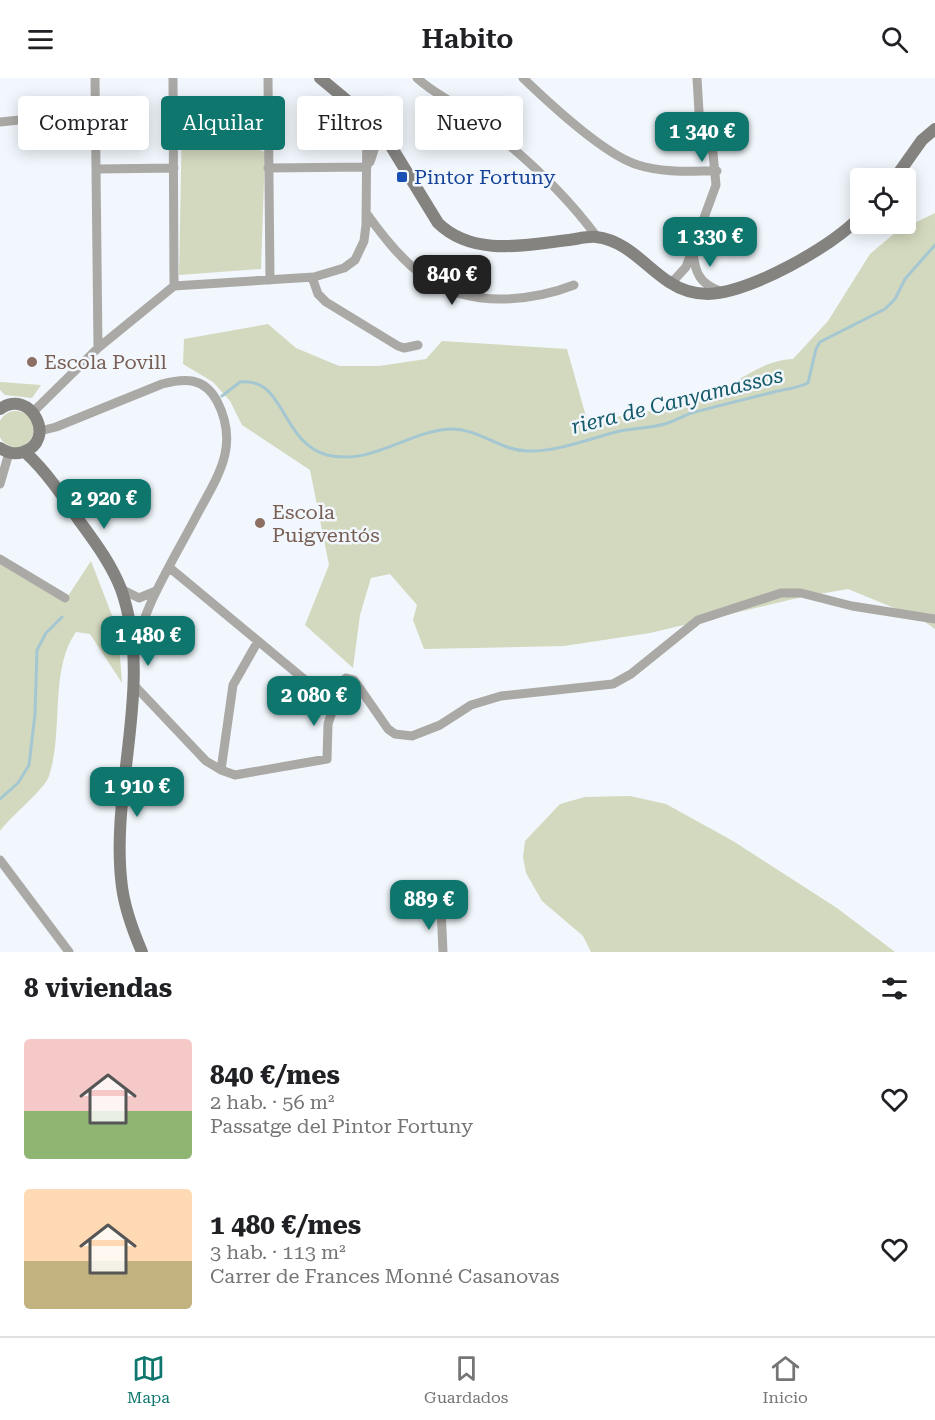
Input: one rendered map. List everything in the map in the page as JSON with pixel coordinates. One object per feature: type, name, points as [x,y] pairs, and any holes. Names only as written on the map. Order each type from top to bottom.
[{"type":"street","points":[[96,78],[96,96]]},
{"type":"street","points":[[173,78],[174,286]]},
{"type":"street","points":[[268,78],[270,280]]},
{"type":"street","points":[[320,78],[342,96]]},
{"type":"street","points":[[417,78],[474,117],[513,150],[576,208],[597,237]]},
{"type":"street","points":[[523,78],[558,111],[628,160],[644,167],[717,171]]},
{"type":"street","points":[[669,282],[681,275],[692,250],[713,196],[717,171],[699,112],[697,78]]},
{"type":"street","points":[[0,122],[18,120]]},
{"type":"street","points":[[902,168],[922,140],[935,129]]},
{"type":"street","points":[[97,150],[98,348]]},
{"type":"street","points":[[33,412],[98,348],[174,286],[312,277],[344,268],[355,260],[364,241],[367,214],[367,150]]},
{"type":"street","points":[[367,170],[374,150]]},
{"type":"street","points":[[393,150],[429,212],[457,238],[480,245],[496,246],[597,237],[634,253],[669,282],[695,293],[722,292],[785,267],[821,247],[850,225]]},
{"type":"street","points":[[98,169],[174,168]]},
{"type":"street","points":[[268,168],[367,170]]},
{"type":"street","points":[[367,214],[404,261],[423,277],[456,294],[492,299],[540,297],[574,285]]},
{"type":"street","points":[[692,250],[694,268],[700,279],[709,287],[722,292]]},
{"type":"street","points":[[312,277],[318,294],[326,302],[398,346],[404,348],[418,345]]},
{"type":"street","points":[[40,430],[56,427],[162,384],[178,380],[199,382],[212,393],[226,422],[226,454],[216,482],[156,591],[133,649]]},
{"type":"street","points":[[0,410],[17,404],[33,412],[40,430],[36,443],[41,467]]},
{"type":"street","points":[[25,452],[36,443]]},
{"type":"street","points":[[0,484],[5,450],[25,452],[41,467],[103,554],[120,589],[131,629],[133,649],[133,684],[120,845],[121,886],[127,914],[142,952]]},
{"type":"street","points":[[0,559],[65,598]]},
{"type":"street","points":[[170,568],[335,701]]},
{"type":"street","points":[[120,589],[139,598],[156,591]]},
{"type":"street","points":[[133,684],[206,761],[220,770],[235,775],[327,759],[328,724],[342,681],[350,678],[388,729],[400,735],[412,736],[440,725],[471,705],[501,696],[613,684],[631,674],[698,620],[781,593],[801,593],[852,606],[935,619]]},
{"type":"street","points":[[220,770],[233,685],[258,641]]},
{"type":"street","points":[[0,860],[69,952]]},
{"type":"street","points":[[441,908],[443,952]]},
{"type":"green space","points":[[181,150],[259,150],[265,152],[261,269],[179,275]]},
{"type":"green space","points":[[935,213],[935,629],[921,619],[848,589],[802,597],[650,633],[564,646],[424,649],[413,620],[417,605],[390,574],[371,578],[360,615],[353,668],[305,625],[329,565],[310,470],[242,425],[230,401],[213,382],[183,364],[184,339],[268,324],[296,348],[339,366],[379,366],[426,359],[442,341],[567,349],[587,420],[646,412],[705,396],[770,364],[793,359],[828,321],[870,254],[894,234],[916,234],[916,222]]},
{"type":"green space","points":[[0,382],[41,385],[32,398],[5,395],[0,390]]},
{"type":"green space","points":[[16,411],[23,413],[32,422],[34,429],[32,436],[23,445],[16,447],[9,445],[0,436],[0,422],[9,413]]},
{"type":"green space","points":[[91,561],[118,631],[122,683],[90,634],[76,632],[62,664],[56,740],[49,776],[41,788],[0,831],[0,564],[64,602]]},
{"type":"green space","points":[[630,796],[666,804],[733,841],[837,908],[895,952],[591,952],[583,936],[542,901],[526,873],[523,857],[525,841],[560,804],[585,797]]},
{"type":"waterway","name":"riera de Canyamassos","points":[[222,396],[240,382],[255,383],[266,389],[300,437],[312,448],[327,455],[359,456],[419,435],[450,429],[470,432],[517,450],[539,451],[562,447],[620,431],[665,424],[695,412],[808,383],[816,349],[820,342],[885,309],[895,299],[905,279],[935,245]]},
{"type":"waterway","name":"riera de Canyamassos","points":[[0,799],[18,783],[29,765],[35,714],[37,650],[46,633],[62,617]]},
{"type":"place","name":"Pintor Fortuny","points":[[402,177]]},
{"type":"place","name":"Escola Povill","points":[[32,362]]},
{"type":"place","name":"Escola Puigventós","points":[[260,523]]}]
